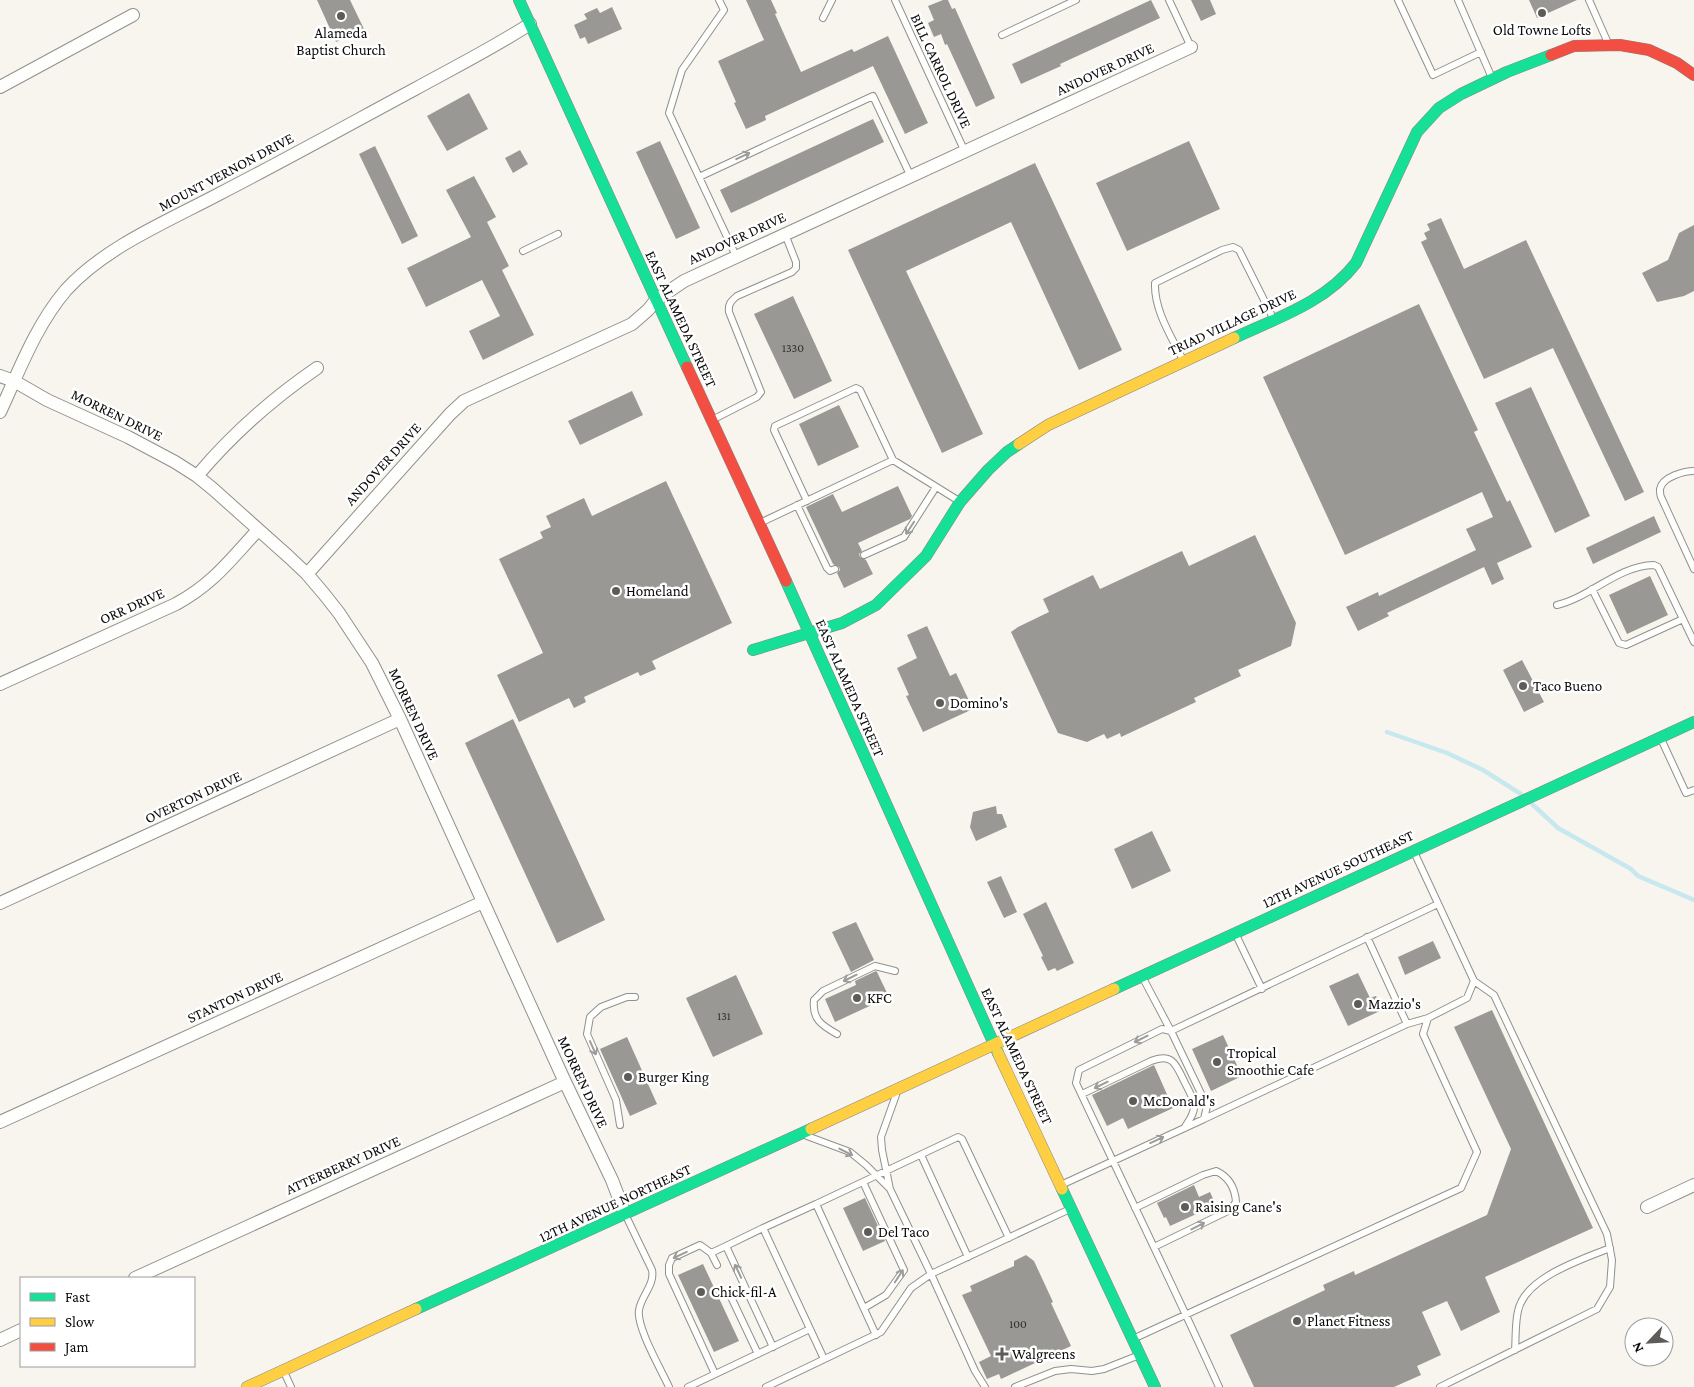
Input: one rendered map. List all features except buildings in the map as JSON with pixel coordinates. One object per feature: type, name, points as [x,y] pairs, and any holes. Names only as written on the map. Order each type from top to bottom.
[{"type":"street","name":"EAST ALAMEDA STREET","points":[[519,0],[810,634],[994,1046],[1155,1387]]},
{"type":"street","points":[[0,87],[133,14]]},
{"type":"street","name":"MOUNT VERNON DRIVE","points":[[0,412],[54,305],[80,276],[96,264],[155,228],[322,139],[530,24]]},
{"type":"street","name":"TRIAD VILLAGE DRIVE","points":[[754,650],[778,641],[810,634],[842,623],[876,605],[926,556],[960,502],[988,470],[1007,452],[1048,425],[1274,320],[1322,296],[1336,286],[1356,263],[1418,132],[1439,108],[1461,94],[1551,54],[1574,46],[1620,45],[1649,50],[1677,63],[1694,74]]},
{"type":"street","name":"ANDOVER DRIVE","points":[[308,574],[457,406],[464,401],[632,324],[656,300],[684,281],[1191,47]]},
{"type":"street","points":[[197,476],[235,434],[259,412],[317,368]]},
{"type":"street","name":"MORREN DRIVE","points":[[0,376],[14,381],[47,400],[128,437],[197,476],[308,574],[340,613],[372,663],[400,720],[565,1082],[612,1180],[625,1214]]},
{"type":"street","name":"ORR DRIVE","points":[[0,684],[194,594],[217,576],[258,530]]},
{"type":"street","name":"OVERTON DRIVE","points":[[0,903],[400,720]]},
{"type":"street","name":"12TH AVENUE SOUTHEAST","points":[[994,1046],[1694,722]]},
{"type":"street","name":"STANTON DRIVE","points":[[0,1122],[483,902]]},
{"type":"street","name":"12TH AVENUE NORTHEAST","points":[[247,1387],[994,1046]]},
{"type":"street","name":"ATTERBERRY DRIVE","points":[[138,1277],[565,1082]]},
{"type":"street","points":[[1647,1207],[1694,1185]]},
{"type":"street","points":[[0,1340],[20,1330]]},
{"type":"lane","points":[[719,0],[724,10],[682,70],[669,113],[736,256]]},
{"type":"lane","points":[[823,18],[832,0]]},
{"type":"lane","name":"BILL CARROL DRIVE","points":[[895,0],[965,152]]},
{"type":"lane","points":[[1002,35],[1076,0]]},
{"type":"lane","points":[[1169,0],[1191,47]]},
{"type":"lane","points":[[1398,0],[1434,74],[1481,52]]},
{"type":"lane","points":[[1458,0],[1493,79]]},
{"type":"lane","points":[[1589,0],[1609,45]]},
{"type":"lane","points":[[699,177],[873,96],[911,177]]},
{"type":"lane","points":[[523,251],[558,234]]},
{"type":"lane","points":[[711,420],[757,398],[760,392],[728,307],[737,296],[792,272],[796,268],[796,262],[785,234]]},
{"type":"lane","points":[[1183,361],[1164,322],[1155,296],[1155,282],[1222,250],[1233,247],[1239,250],[1274,320]]},
{"type":"lane","points":[[807,501],[774,430],[775,426],[856,388],[860,390],[893,460],[960,502]]},
{"type":"lane","points":[[758,524],[893,460]]},
{"type":"lane","points":[[1694,471],[1686,471],[1664,481],[1660,488],[1661,497],[1691,556],[1694,569]]},
{"type":"lane","points":[[864,556],[904,537],[936,487]]},
{"type":"lane","points":[[797,505],[827,568],[833,570]]},
{"type":"lane","points":[[1557,605],[1570,602],[1635,568],[1654,565],[1658,567],[1694,642]]},
{"type":"lane","points":[[1592,589],[1619,643],[1626,646],[1683,619]]},
{"type":"lane","points":[[1661,738],[1686,793],[1694,790]]},
{"type":"lane","points":[[1413,851],[1474,981],[1494,995],[1591,1197],[1607,1234],[1612,1260],[1610,1287],[1597,1309],[1440,1387]]},
{"type":"lane","points":[[1219,1387],[1076,1083],[1079,1070],[1162,1029],[1171,1031],[1262,989],[1438,904]]},
{"type":"lane","points":[[1236,933],[1262,989]]},
{"type":"lane","points":[[1367,937],[1408,1024]]},
{"type":"lane","points":[[837,1034],[822,1026],[813,1011],[814,1000],[824,991],[875,966],[896,971]]},
{"type":"lane","points":[[1142,977],[1171,1031],[1207,1106],[1204,1119]]},
{"type":"lane","points":[[1060,1185],[1408,1024],[1428,1018],[1468,998],[1474,981]]},
{"type":"lane","points":[[620,1125],[616,1100],[587,1034],[590,1016],[601,1007],[627,997],[635,997]]},
{"type":"lane","points":[[1132,1340],[1461,1188],[1477,1152],[1423,1034],[1428,1018]]},
{"type":"lane","points":[[1082,1094],[1151,1061],[1161,1057],[1169,1059],[1176,1064],[1194,1106],[1192,1116],[1184,1128]]},
{"type":"lane","points":[[897,1090],[882,1137],[882,1150],[890,1189],[972,1366],[985,1387]]},
{"type":"lane","points":[[801,1134],[850,1152],[890,1189]]},
{"type":"lane","points":[[711,1253],[958,1137],[962,1139],[1009,1238]]},
{"type":"lane","points":[[921,1155],[968,1257]]},
{"type":"lane","points":[[1136,1208],[1203,1175],[1216,1171],[1224,1175],[1235,1193],[1236,1202],[1230,1210],[1154,1248]]},
{"type":"lane","points":[[863,1182],[904,1270],[886,1295],[864,1308]]},
{"type":"lane","points":[[816,1204],[876,1335]]},
{"type":"lane","points":[[766,1387],[881,1332],[911,1288],[931,1274],[1071,1209]]},
{"type":"lane","points":[[625,1214],[652,1270],[653,1277],[639,1311],[642,1330],[669,1387]]},
{"type":"lane","points":[[763,1228],[824,1359]]},
{"type":"lane","points":[[715,1374],[669,1274],[669,1265],[672,1258],[700,1245],[711,1253],[717,1265]]},
{"type":"lane","points":[[726,1246],[773,1347]]},
{"type":"lane","points":[[1515,1350],[1518,1310],[1530,1290],[1547,1276],[1610,1248]]},
{"type":"lane","points":[[731,1297],[758,1354]]},
{"type":"lane","points":[[688,1387],[810,1329]]},
{"type":"lane","points":[[1015,1387],[1055,1371],[1071,1369],[1104,1370],[1140,1355]]},
{"type":"lane","points":[[284,1370],[291,1387]]},
{"type":"waterway","points":[[1387,732],[1447,753],[1483,770],[1521,794]]},
{"type":"waterway","points":[[1532,804],[1558,828],[1631,869],[1638,876],[1694,900]]},
{"type":"traffic: fast","points":[[519,0],[687,367]]},
{"type":"traffic: fast","points":[[1234,338],[1300,308],[1316,299],[1344,277],[1356,263],[1417,132],[1439,108],[1461,94],[1507,72],[1551,55]]},
{"type":"traffic: fast","points":[[753,650],[842,623],[876,605],[926,556],[960,502],[988,470],[1007,452],[1019,444]]},
{"type":"traffic: fast","points":[[786,581],[998,1053]]},
{"type":"traffic: fast","points":[[1114,989],[1694,722]]},
{"type":"traffic: fast","points":[[416,1309],[811,1129]]},
{"type":"traffic: fast","points":[[1062,1189],[1155,1387]]},
{"type":"traffic: slow","points":[[1019,444],[1048,425],[1234,338]]},
{"type":"traffic: slow","points":[[811,1129],[1114,989]]},
{"type":"traffic: slow","points":[[998,1053],[1062,1189]]},
{"type":"traffic: slow","points":[[247,1387],[416,1309]]},
{"type":"traffic: jam","points":[[1551,55],[1574,46],[1620,45],[1649,50],[1677,63],[1694,75]]},
{"type":"traffic: jam","points":[[687,367],[786,581]]},
{"type":"place","name":"Old Towne Lofts","points":[[1542,13]]},
{"type":"place","name":"Alameda Baptist Church","points":[[341,16]]},
{"type":"place","name":"Homeland","points":[[616,591]]},
{"type":"place","name":"Taco Bueno","points":[[1523,686]]},
{"type":"place","name":"Domino's","points":[[940,703]]},
{"type":"place","name":"KFC","points":[[857,998]]},
{"type":"place","name":"Mazzio's","points":[[1358,1004]]},
{"type":"place","name":"Tropical Smoothie Cafe","points":[[1217,1062]]},
{"type":"place","name":"Burger King","points":[[628,1077]]},
{"type":"place","name":"McDonald's","points":[[1133,1101]]},
{"type":"place","name":"Raising Cane's","points":[[1185,1207]]},
{"type":"place","name":"Del Taco","points":[[868,1232]]},
{"type":"place","name":"Chick-fil-A","points":[[701,1292]]},
{"type":"place","name":"Planet Fitness","points":[[1297,1321]]},
{"type":"place","name":"Walgreens","points":[[1002,1354]]}]
